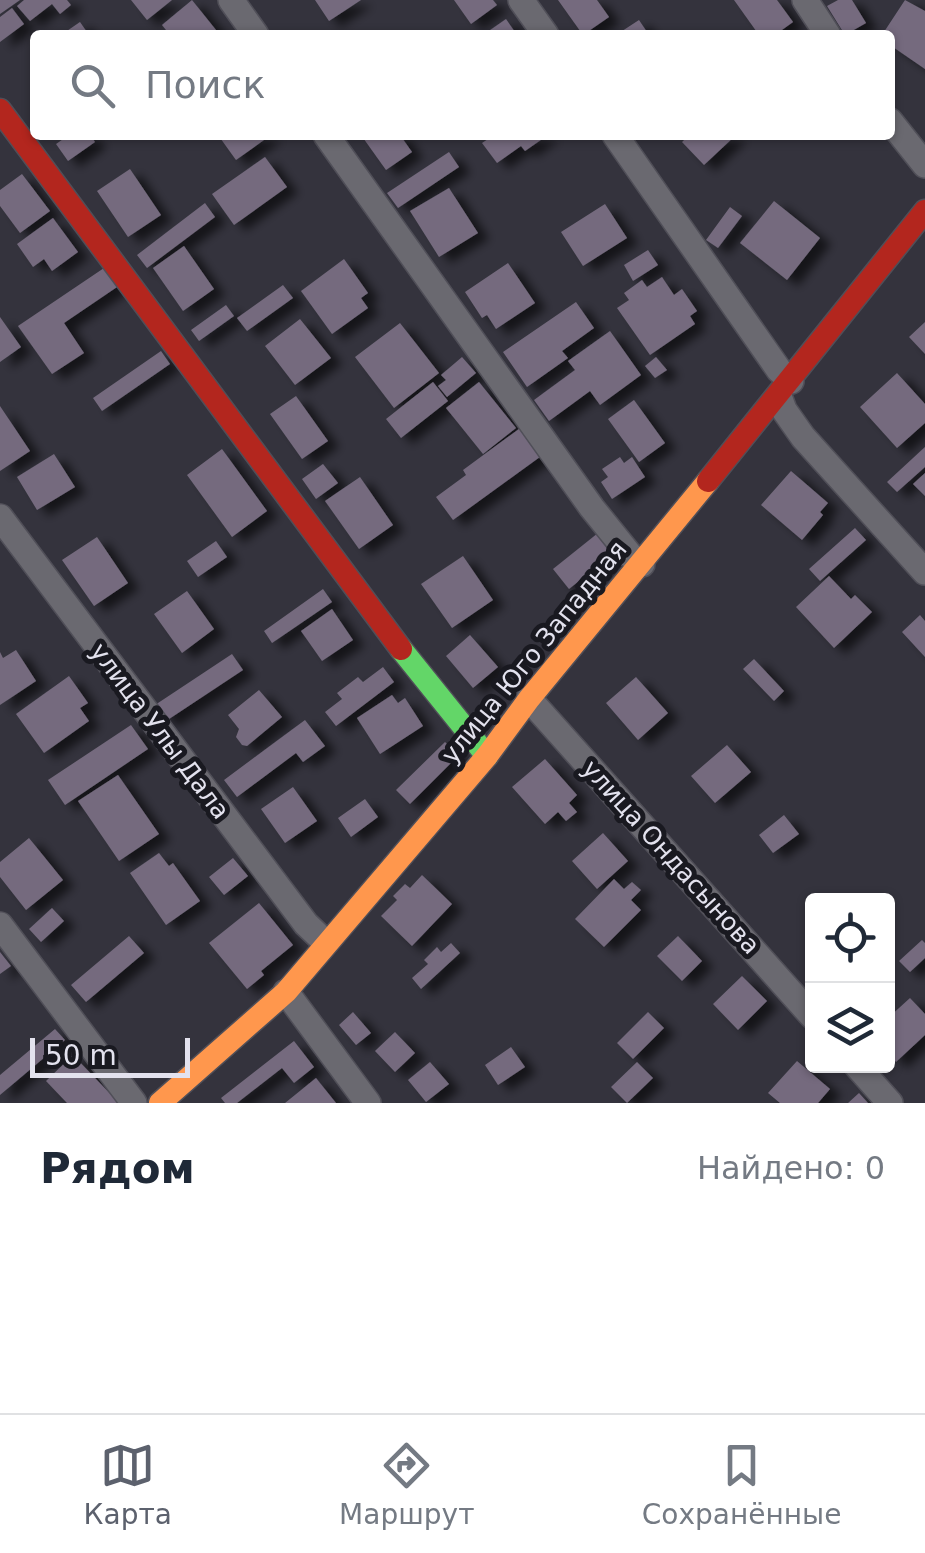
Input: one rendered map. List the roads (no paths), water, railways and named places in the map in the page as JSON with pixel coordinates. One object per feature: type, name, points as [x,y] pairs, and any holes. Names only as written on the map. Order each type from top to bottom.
[{"type":"street","points":[[231,0],[252,30]]},
{"type":"street","points":[[521,0],[542,30]]},
{"type":"street","points":[[805,0],[825,30]]},
{"type":"street","points":[[0,110],[411,664],[487,756]]},
{"type":"street","points":[[895,128],[925,165]]},
{"type":"street","points":[[330,140],[592,508],[642,564]]},
{"type":"street","points":[[618,140],[760,343],[785,389],[784,410],[803,437],[925,572]]},
{"type":"street","name":"улица Юго Западная","points":[[160,1103],[286,992],[487,756],[529,698],[785,389],[925,212]]},
{"type":"street","name":"улица Улы Дала","points":[[0,517],[306,924],[325,942]]},
{"type":"street","name":"улица Ондасынова","points":[[529,698],[805,1008]]},
{"type":"street","points":[[0,925],[134,1103]]},
{"type":"street","points":[[286,992],[368,1103]]},
{"type":"street","points":[[863,1073],[890,1103]]}]
